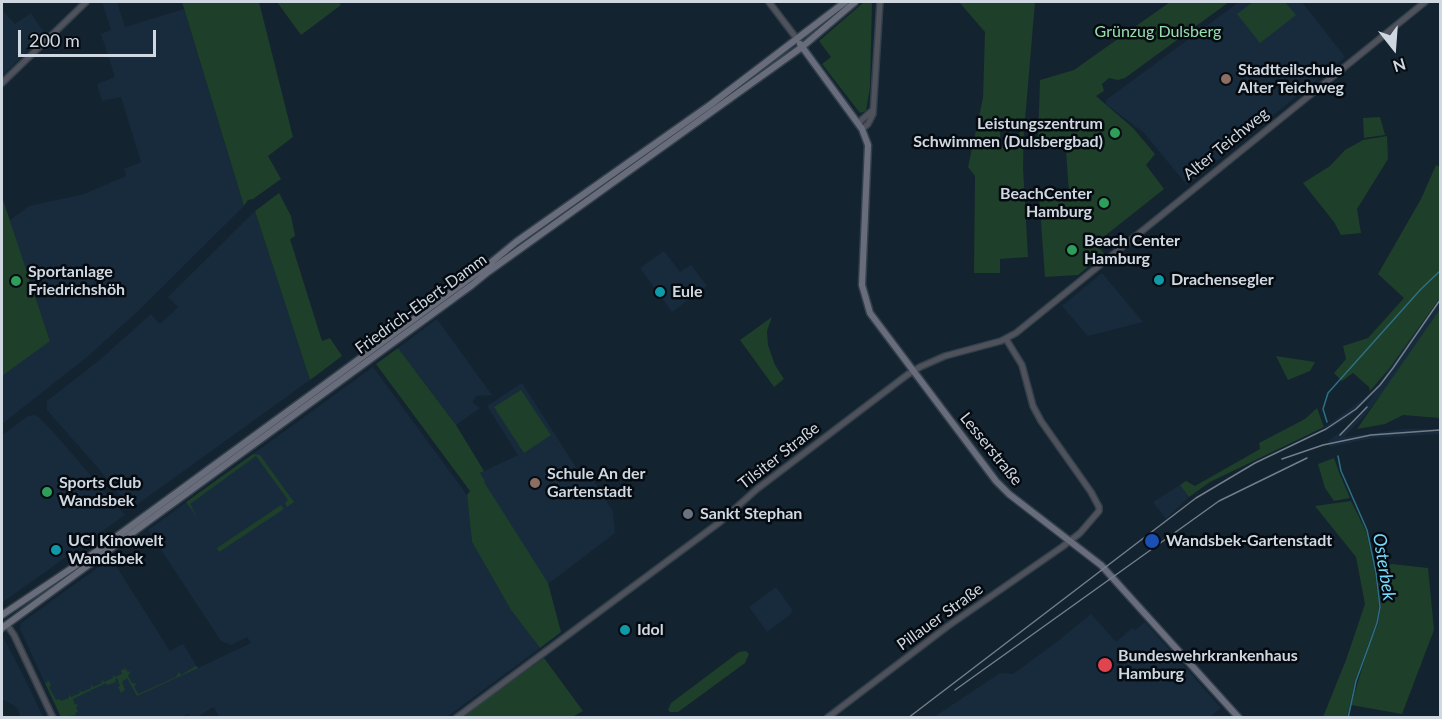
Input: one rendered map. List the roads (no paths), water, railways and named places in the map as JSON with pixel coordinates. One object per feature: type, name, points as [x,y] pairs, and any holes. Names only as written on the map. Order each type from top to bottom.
[{"type":"main road","name":"Friedrich-Ebert-Damm","points":[[2,616],[84,561],[488,265],[516,242],[654,145],[845,2]]},
{"type":"main road","name":"Friedrich-Ebert-Damm","points":[[4,626],[488,272],[802,47],[855,2]]},
{"type":"main road","points":[[797,39],[860,126]]},
{"type":"main road","name":"Lesserstraße","points":[[860,126],[868,145],[869,157],[862,285],[870,313],[996,481],[1009,495],[1101,564],[1239,717]]},
{"type":"main road","points":[[2,616],[4,626]]},
{"type":"street","points":[[2,83],[86,2]]},
{"type":"street","points":[[769,2],[797,39]]},
{"type":"street","points":[[860,126],[873,109],[880,2]]},
{"type":"street","name":"Alter Teichweg","points":[[1046,309],[1425,2]]},
{"type":"street","name":"Tilsiter Straße","points":[[456,717],[729,514],[756,489],[914,371],[949,355],[1006,339],[1046,309]]},
{"type":"street","name":"Pillauer Straße","points":[[827,717],[1080,533],[1097,514],[1099,509],[1091,492],[1033,406],[1022,365],[1006,339]]},
{"type":"street","points":[[4,626],[14,634],[52,717]]},
{"type":"waterway","name":"Osterbek","points":[[1327,422],[1323,409],[1328,393],[1421,289],[1440,271]]},
{"type":"waterway","name":"Osterbek","points":[[1338,456],[1341,471],[1367,530],[1380,607],[1377,623],[1356,681],[1348,718]]},
{"type":"railway","points":[[908,718],[1196,498],[1255,463],[1326,429],[1356,409],[1380,385],[1440,300]]},
{"type":"railway","points":[[1340,435],[1367,407]]},
{"type":"railway","points":[[1282,459],[1323,445],[1371,435],[1440,430]]},
{"type":"railway","points":[[955,690],[1219,501],[1307,458]]},
{"type":"place","name":"Stadtteilschule Alter Teichweg","points":[[1226,79]]},
{"type":"place","name":"Leistungszentrum Schwimmen (Dulsbergbad)","points":[[1115,133]]},
{"type":"place","name":"BeachCenter Hamburg","points":[[1104,203]]},
{"type":"place","name":"Beach Center Hamburg","points":[[1072,250]]},
{"type":"place","name":"Drachensegler","points":[[1159,280]]},
{"type":"place","name":"Sportanlage Friedrichshöh","points":[[16,281]]},
{"type":"place","name":"Eule","points":[[660,292]]},
{"type":"place","name":"Schule An der Gartenstadt","points":[[535,483]]},
{"type":"place","name":"Sports Club Wandsbek","points":[[47,492]]},
{"type":"place","name":"Sankt Stephan","points":[[688,514]]},
{"type":"place","name":"Wandsbek-Gartenstadt","points":[[1152,541]]},
{"type":"place","name":"UCI Kinowelt Wandsbek","points":[[56,550]]},
{"type":"place","name":"Idol","points":[[625,630]]},
{"type":"place","name":"Bundeswehrkrankenhaus Hamburg","points":[[1105,665]]},
{"type":"park label","name":"Grünzug Dulsberg","points":[[1158,32]]}]
